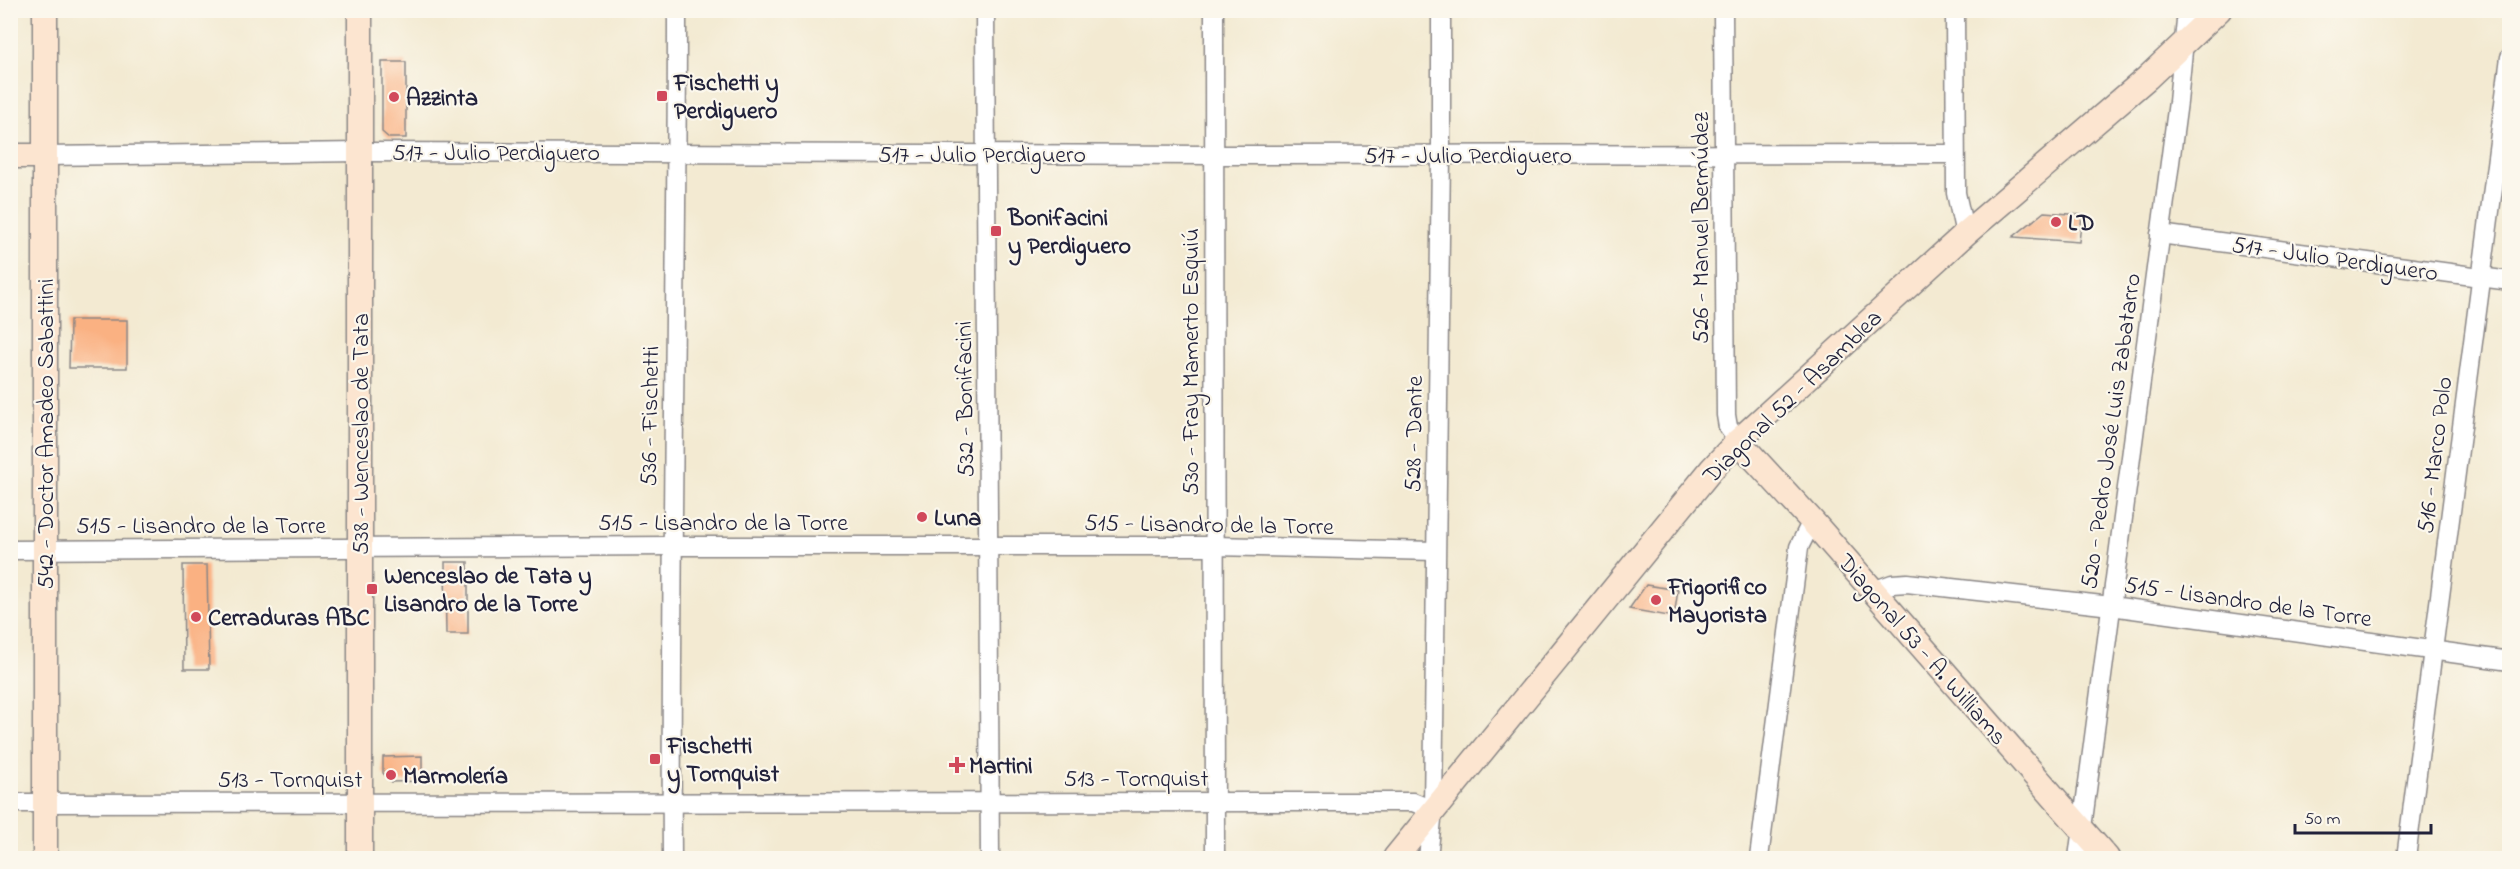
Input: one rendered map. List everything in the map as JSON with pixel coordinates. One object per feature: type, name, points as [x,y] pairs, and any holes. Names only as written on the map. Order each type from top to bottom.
[{"type":"street","name":"542 - Doctor Amadeo Sabattini","points":[[45,10],[45,858]]},
{"type":"street","name":"538 - Wenceslao de Tata","points":[[360,10],[360,858]]},
{"type":"street","name":"536 - Fischetti","points":[[672,858],[671,546],[677,10]]},
{"type":"street","name":"532 - Bonifacini","points":[[985,10],[990,858]]},
{"type":"street","name":"530 - Fray Mamerto Esquiú","points":[[1214,10],[1215,858]]},
{"type":"street","name":"528 - Dante","points":[[1428,858],[1433,810],[1441,10]]},
{"type":"street","name":"526 - Manuel Bermúdez","points":[[1723,10],[1726,415],[1728,427],[1738,441]]},
{"type":"street","points":[[1955,10],[1954,154],[1956,193],[1965,234]]},
{"type":"street","name":"520 - Pedro José Luis Zabatarro","points":[[2078,858],[2185,43],[2187,10]]},
{"type":"street","name":"Diagonal 52 - Asamblea","points":[[1395,858],[1710,470],[1738,441],[1965,234],[2147,78],[2219,10]]},
{"type":"street","name":"516 - Marco Polo","points":[[2406,858],[2510,57]]},
{"type":"street","name":"517 - Julio Perdiguero","points":[[10,156],[360,152],[985,155],[1954,154]]},
{"type":"street","name":"517 - Julio Perdiguero","points":[[2160,234],[2510,281]]},
{"type":"street","name":"Diagonal 53 - A. Williams","points":[[1738,441],[1812,521],[2107,858]]},
{"type":"street","points":[[1759,858],[1800,547],[1812,521]]},
{"type":"street","name":"515 - Lisandro de la Torre","points":[[10,550],[360,547],[1214,546],[1435,551]]},
{"type":"street","name":"515 - Lisandro de la Torre","points":[[1873,591],[1892,584],[1907,583],[2111,606],[2510,661]]},
{"type":"street","name":"513 - Tornquist","points":[[10,803],[1413,802],[1433,810]]},
{"type":"building","name":"Azzinta","points":[[382,62],[406,62],[406,138],[389,138],[382,132]]},
{"type":"building","name":"LD","points":[[2044,212],[2082,215],[2079,242],[2013,237]]},
{"type":"building","points":[[70,320],[127,320],[127,368],[69,368]]},
{"type":"building","points":[[445,562],[468,562],[468,634],[446,634]]},
{"type":"building","name":"Cerraduras ABC","points":[[183,565],[207,565],[209,669],[184,669]]},
{"type":"building","name":"Frigorifico Mayorista","points":[[1646,585],[1678,590],[1674,617],[1629,609]]},
{"type":"building","points":[[422,756],[422,781],[391,782],[383,773],[383,757]]},
{"type":"place","name":"Fischetti y Perdiguero","points":[[662,96]]},
{"type":"place","name":"Azzinta","points":[[394,97]]},
{"type":"place","name":"LD","points":[[2056,222]]},
{"type":"place","name":"Bonifacini y Perdiguero","points":[[996,231]]},
{"type":"place","name":"Luna","points":[[922,517]]},
{"type":"place","name":"Wenceslao de Tata y Lisandro de la Torre","points":[[372,589]]},
{"type":"place","name":"Frigorifico Mayorista","points":[[1656,600]]},
{"type":"place","name":"Cerraduras ABC","points":[[196,617]]},
{"type":"place","name":"Fischetti y Tornquist","points":[[655,759]]},
{"type":"place","name":"Martini","points":[[957,765]]},
{"type":"place","name":"Marmolería","points":[[391,775]]}]
